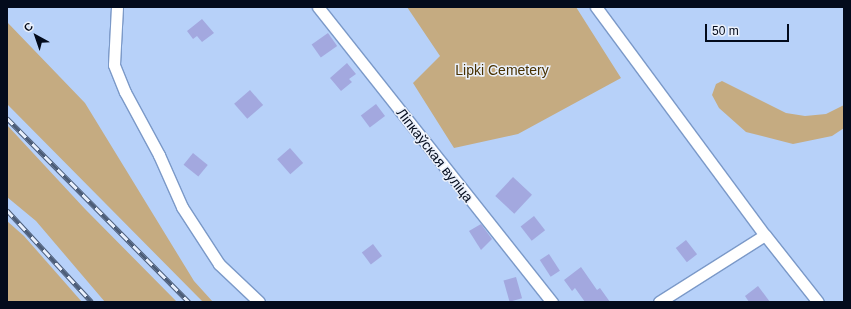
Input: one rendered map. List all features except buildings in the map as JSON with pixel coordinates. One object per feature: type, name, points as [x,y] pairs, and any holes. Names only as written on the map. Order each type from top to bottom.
[{"type":"street","points":[[117,7],[114,65],[125,92],[182,207],[219,264],[259,302]]},
{"type":"street","name":"Ліпкаўская вуліца","points":[[318,7],[552,302]]},
{"type":"street","points":[[596,7],[765,236],[818,302]]},
{"type":"street","points":[[659,302],[765,236]]},
{"type":"green space","name":"Lipki Cemetery","points":[[407,7],[576,7],[621,78],[518,134],[454,148],[413,83],[440,56]]},
{"type":"green space","points":[[7,22],[85,103],[194,281],[213,302],[203,302],[7,104]]},
{"type":"green space","points":[[722,81],[786,113],[805,116],[826,114],[844,105],[844,128],[832,136],[793,144],[746,132],[719,108],[712,95],[716,84]]},
{"type":"green space","points":[[7,125],[85,209],[177,302],[105,302],[36,221],[7,197]]},
{"type":"green space","points":[[7,221],[24,236],[82,302],[7,302]]},
{"type":"railway","points":[[7,118],[189,302]]},
{"type":"railway","points":[[7,210],[92,302]]}]
